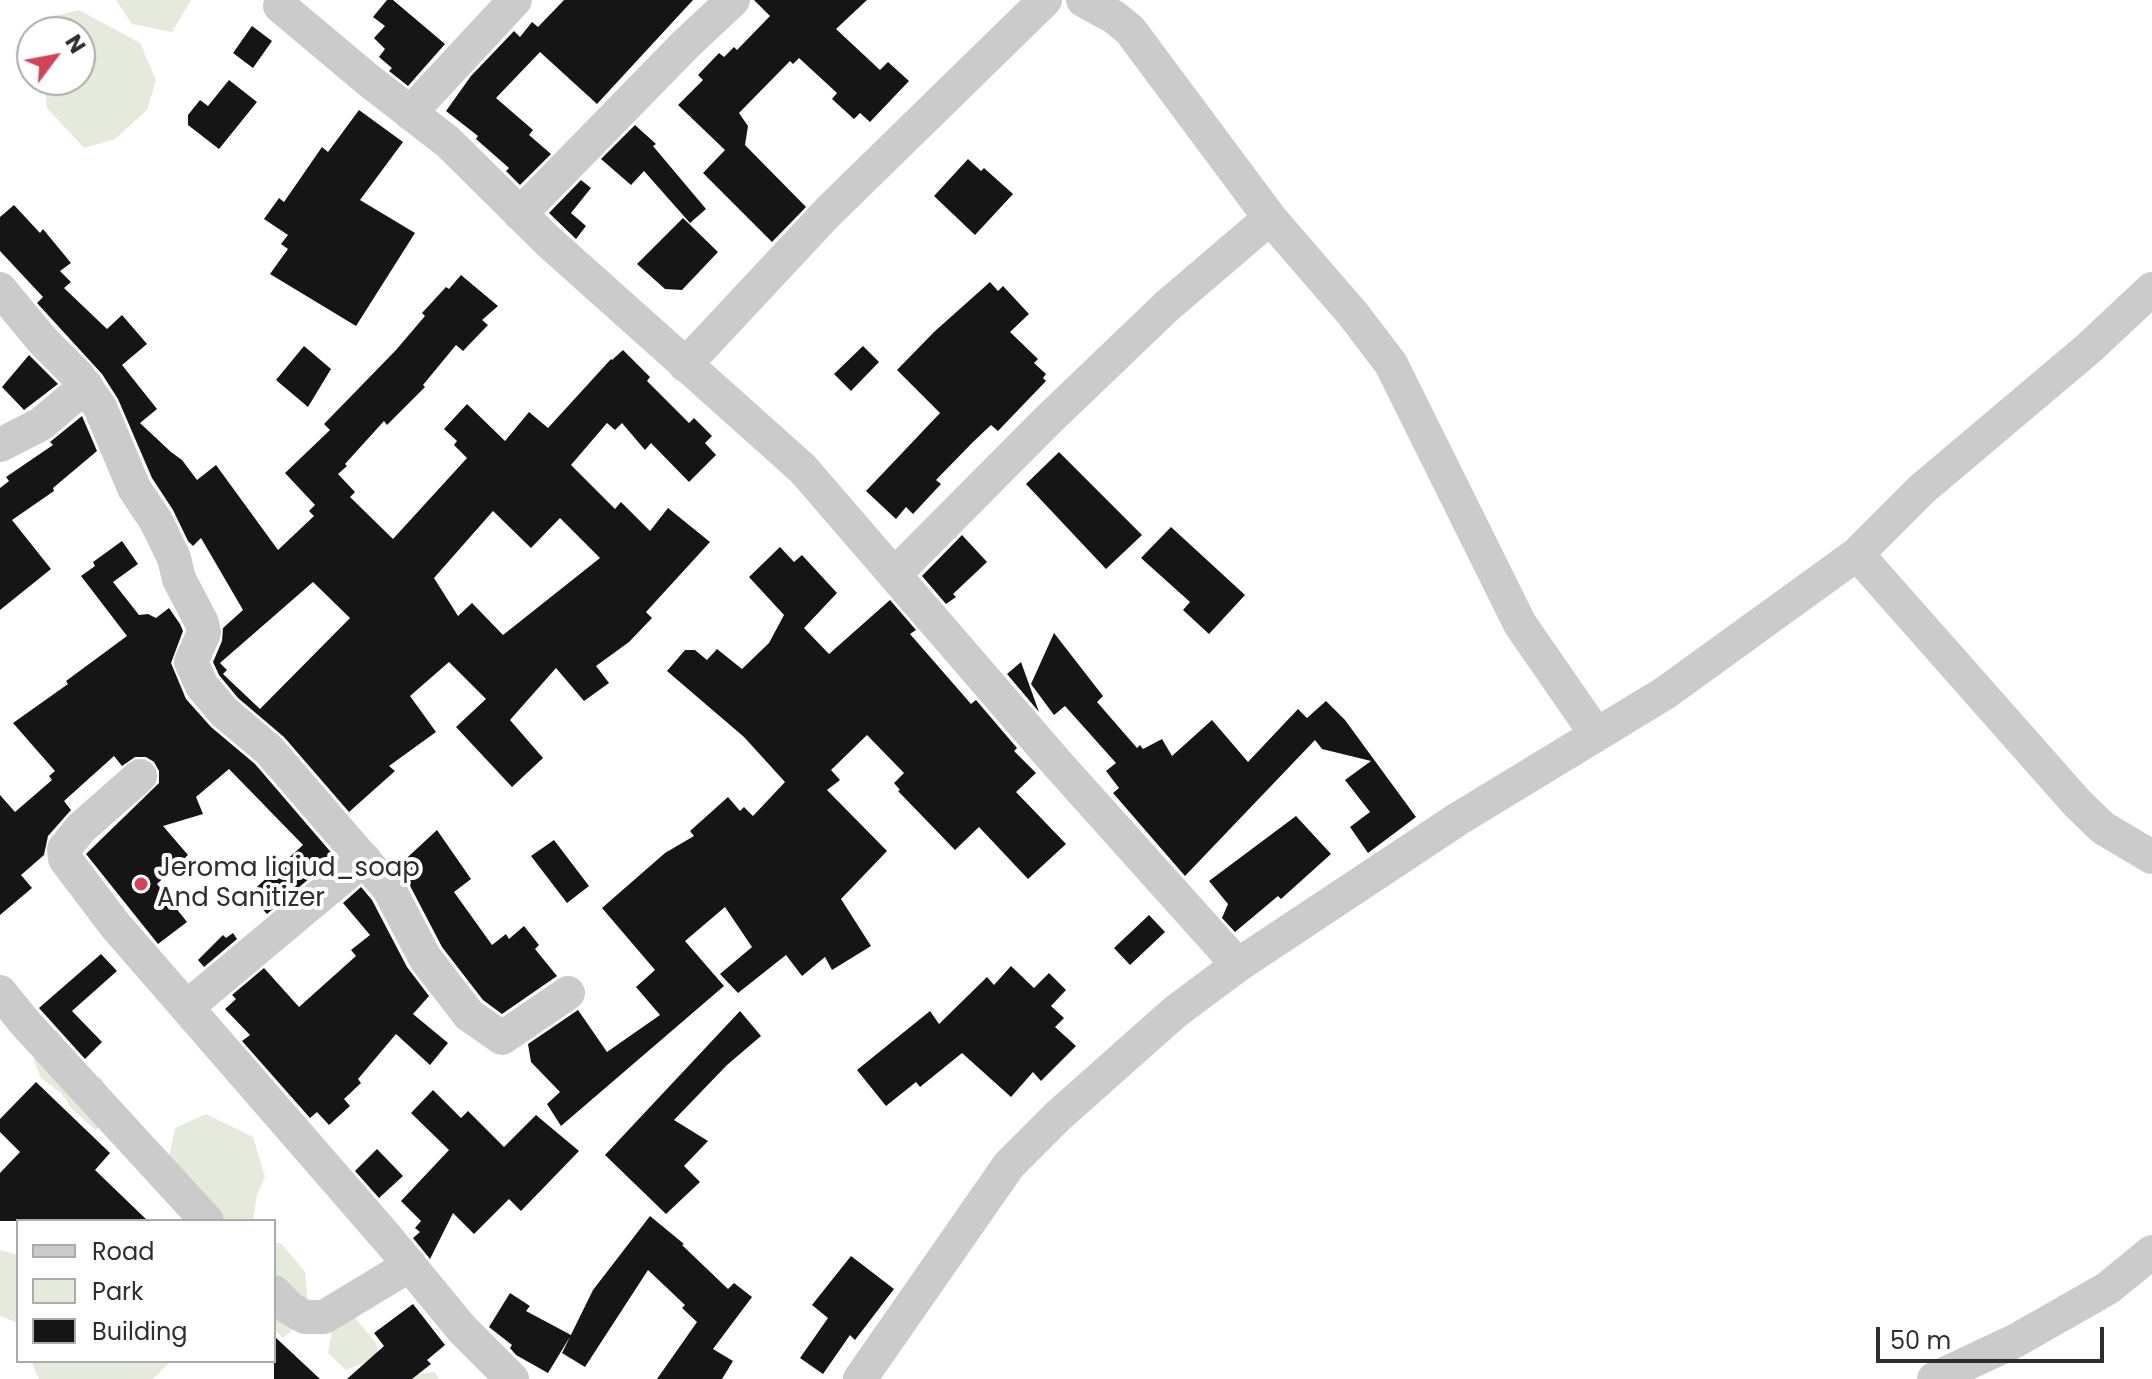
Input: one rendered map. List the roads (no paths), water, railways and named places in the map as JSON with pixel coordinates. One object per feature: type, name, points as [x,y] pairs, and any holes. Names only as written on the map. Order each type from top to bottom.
[{"type":"street","points":[[410,113],[515,0]]},
{"type":"street","points":[[520,214],[733,0]]},
{"type":"street","points":[[685,365],[828,212],[1045,0]]},
{"type":"street","points":[[1083,0],[1130,30],[1270,218],[1353,314],[1391,364],[1520,624],[1596,734]]},
{"type":"street","points":[[280,6],[448,142],[520,214],[803,469],[1045,750],[1238,965]]},
{"type":"street","points":[[895,574],[1167,306],[1270,218]]},
{"type":"street","points":[[0,289],[86,386],[100,407],[134,488],[156,521],[174,558],[179,579],[202,623],[204,633],[191,662],[202,686],[224,712],[269,750],[389,889],[425,958],[469,1015],[502,1038],[568,993]]},
{"type":"street","points":[[860,1379],[1009,1165],[1058,1116],[1175,1012],[1238,965],[1458,819],[1665,693],[1857,554],[1922,489],[2089,348],[2152,289]]},
{"type":"street","points":[[0,445],[41,424],[86,386]]},
{"type":"street","points":[[1857,554],[2078,804],[2103,828],[2152,857]]},
{"type":"street","points":[[140,776],[81,828],[64,849],[65,859],[115,925],[462,1329],[512,1379]]},
{"type":"street","points":[[187,1007],[364,859]]},
{"type":"street","points":[[0,992],[205,1219]]},
{"type":"street","points":[[1934,1379],[2015,1341],[2108,1288],[2152,1252]]},
{"type":"street","points":[[276,1294],[289,1308],[305,1317],[324,1317],[410,1265]]},
{"type":"place","name":"Jeroma liqiud_soap And Sanitizer","points":[[141,884]]}]
